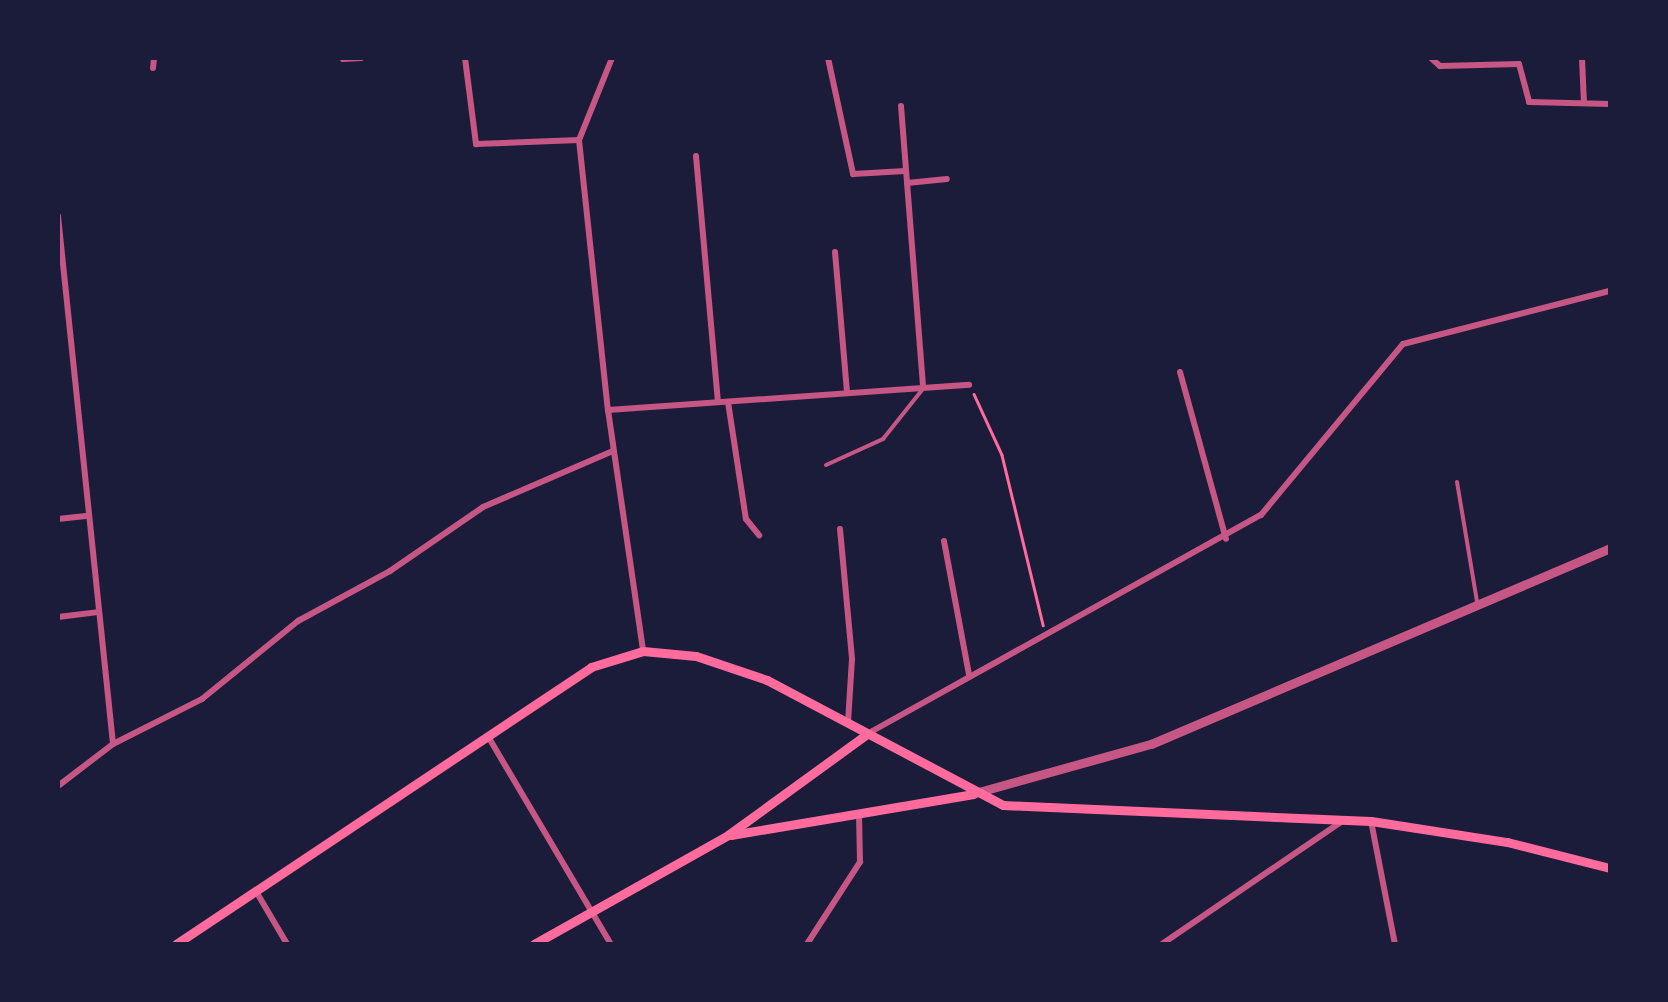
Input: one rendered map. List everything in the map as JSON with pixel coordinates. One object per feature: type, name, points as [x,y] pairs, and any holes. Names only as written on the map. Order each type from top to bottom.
[{"type":"main road","points":[[176,944],[590,667],[643,651],[738,669],[848,722],[974,794],[1028,808],[1344,819],[1508,842],[1610,868]]},
{"type":"main road","points":[[534,944],[728,835],[867,734]]},
{"type":"main road","points":[[728,835],[974,794]]},
{"type":"street","points":[[153,68],[154,58]]},
{"type":"street","points":[[343,59],[361,58]]},
{"type":"street","points":[[465,58],[476,144],[579,140]]},
{"type":"street","points":[[612,58],[579,140],[613,452],[643,651]]},
{"type":"street","points":[[828,58],[854,174],[904,171]]},
{"type":"street","points":[[1431,58],[1440,66],[1472,60],[1521,61],[1530,102],[1610,104]]},
{"type":"street","points":[[1582,58],[1584,103]]},
{"type":"street","points":[[901,106],[923,388]]},
{"type":"street","points":[[696,156],[718,402]]},
{"type":"street","points":[[907,184],[947,179]]},
{"type":"street","points":[[58,216],[69,278],[86,516],[113,744]]},
{"type":"street","points":[[835,252],[846,392]]},
{"type":"street","points":[[867,734],[969,675],[1226,539],[1261,516],[1308,466],[1403,344],[1610,291]]},
{"type":"street","points":[[1180,372],[1226,539]]},
{"type":"street","points":[[608,410],[969,385]]},
{"type":"street","points":[[728,402],[746,519],[759,535]]},
{"type":"street","points":[[58,786],[113,744],[202,698],[298,620],[390,571],[483,507],[613,452]]},
{"type":"street","points":[[58,519],[86,516]]},
{"type":"street","points":[[840,530],[852,658],[848,722]]},
{"type":"street","points":[[944,540],[969,675]]},
{"type":"street","points":[[974,794],[1151,744],[1610,548]]},
{"type":"street","points":[[58,617],[96,612]]},
{"type":"street","points":[[489,738],[611,944]]},
{"type":"street","points":[[806,944],[860,862],[859,814]]},
{"type":"street","points":[[1162,944],[1344,819]]},
{"type":"street","points":[[1371,822],[1395,944]]},
{"type":"street","points":[[257,892],[287,944]]},
{"type":"lane","points":[[826,465],[883,439],[923,388]]},
{"type":"lane","points":[[1457,482],[1478,606]]},
{"type":"path","points":[[969,385],[1002,455],[1045,636]]}]
